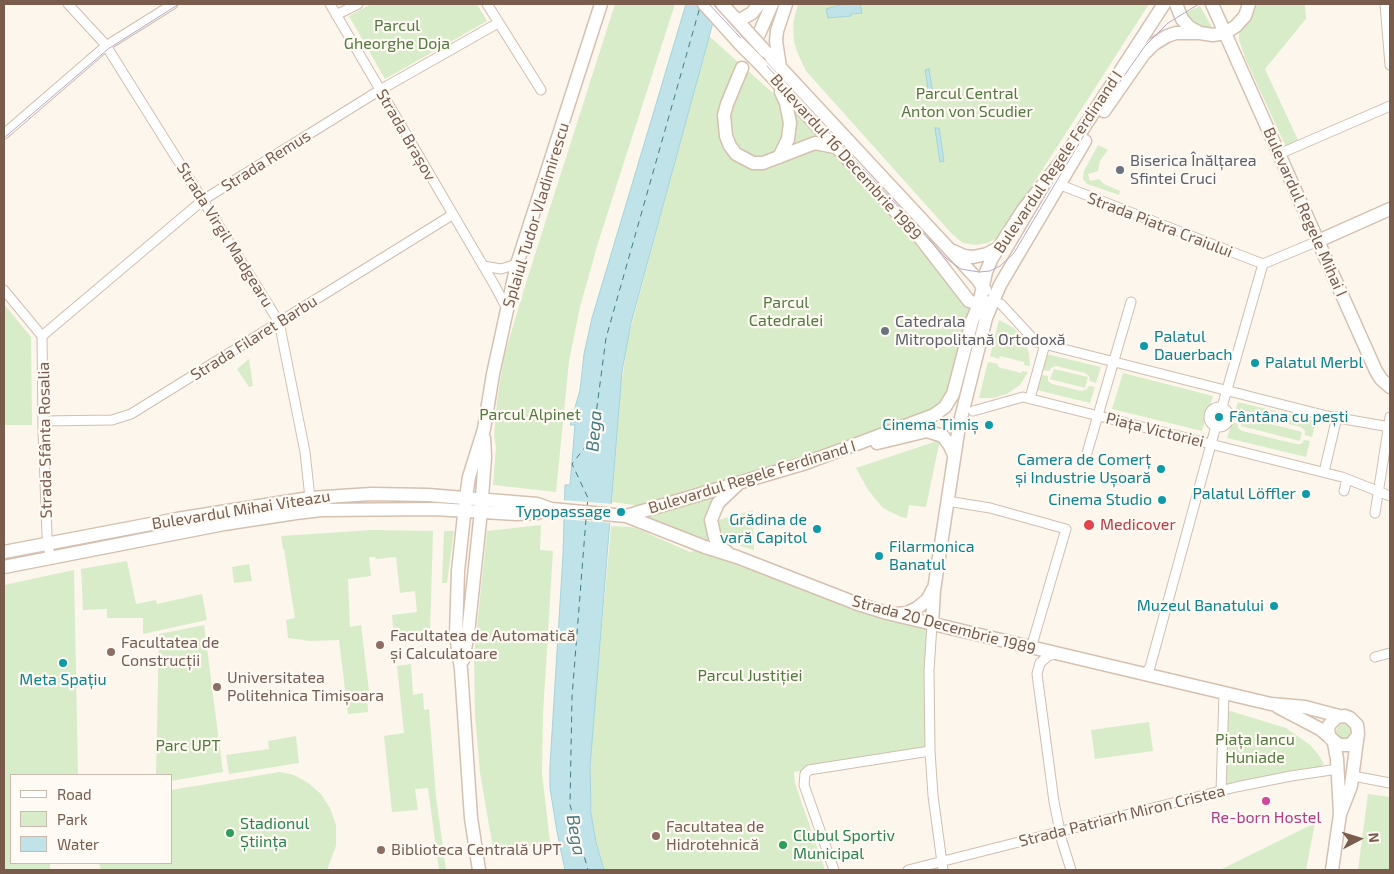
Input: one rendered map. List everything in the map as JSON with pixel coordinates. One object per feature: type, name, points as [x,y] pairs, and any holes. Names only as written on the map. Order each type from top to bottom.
[{"type":"main road","name":"Splaiul Tudor Vladimirescu","points":[[461,669],[456,636],[458,571],[469,477],[484,429],[492,374],[517,264],[601,4]]},
{"type":"main road","name":"Bulevardul 16 Decembrie 1989","points":[[704,4],[737,24]]},
{"type":"main road","name":"Bulevardul 16 Decembrie 1989","points":[[722,4],[737,24],[766,51],[983,286]]},
{"type":"main road","points":[[737,24],[752,13],[759,4]]},
{"type":"main road","points":[[759,34],[772,4]]},
{"type":"main road","points":[[780,67],[776,41],[786,4]]},
{"type":"main road","name":"Bulevardul Regele Ferdinand I","points":[[991,301],[983,286],[992,258],[1023,210],[1064,158],[1164,4]]},
{"type":"main road","points":[[1176,4],[1179,14],[1186,24],[1200,33]]},
{"type":"main road","name":"Bulevardul Regele Mihai I","points":[[1212,4],[1376,371],[1381,379],[1390,387]]},
{"type":"main road","points":[[1225,33],[1236,26],[1248,8]]},
{"type":"main road","name":"Bulevardul 16 Decembrie 1989","points":[[737,24],[740,44],[921,239],[971,302],[991,301]]},
{"type":"main road","name":"Bulevardul Regele Ferdinand I","points":[[626,516],[740,483],[867,441],[934,415],[945,407],[953,394],[972,321],[991,301],[1058,184],[1110,102],[1147,51],[1166,36],[1181,32],[1213,35],[1225,33]]},
{"type":"main road","points":[[742,68],[724,115],[724,128],[730,146],[736,154],[753,163],[764,163],[815,143],[835,147]]},
{"type":"main road","points":[[777,82],[786,103],[790,123],[785,147],[779,157]]},
{"type":"main road","points":[[1318,241],[1390,209]]},
{"type":"main road","points":[[946,246],[964,256],[973,257],[987,254],[998,248]]},
{"type":"main road","points":[[962,292],[970,310],[972,321]]},
{"type":"main road","points":[[932,624],[935,580],[962,408],[991,301]]},
{"type":"main road","name":"Splaiul Tudor Vladimirescu","points":[[461,669],[468,633],[481,506],[485,457],[484,429]]},
{"type":"main road","points":[[867,441],[876,444],[918,433],[935,433],[943,436],[954,455]]},
{"type":"main road","points":[[737,557],[724,550],[717,543],[712,532],[711,520],[718,503],[740,483]]},
{"type":"main road","name":"Bulevardul Mihai Viteazu","points":[[4,552],[177,519],[310,498],[371,494],[428,495],[481,506]]},
{"type":"main road","name":"Bulevardul Mihai Viteazu","points":[[4,567],[224,524],[296,513],[465,503]]},
{"type":"main road","points":[[481,506],[537,504],[551,509],[626,516]]},
{"type":"main road","name":"Strada 20 Decembrie 1989","points":[[626,516],[883,612],[1055,654],[1149,673],[1224,694],[1271,704],[1305,707],[1339,716]]},
{"type":"main road","points":[[883,612],[904,614],[917,608],[929,597],[935,580]]},
{"type":"main road","points":[[461,669],[470,810],[479,870]]},
{"type":"main road","name":"Strada 20 Decembrie 1989","points":[[1271,704],[1310,723],[1332,741]]},
{"type":"main road","points":[[1332,870],[1340,814],[1338,769],[1328,730],[1329,725],[1334,719],[1339,716],[1346,716],[1357,725],[1358,736],[1352,786],[1340,814]]},
{"type":"main road","points":[[1332,741],[1339,746],[1348,745],[1358,736]]},
{"type":"street","name":"Strada Virgil Madgearu","points":[[68,4],[106,46],[279,322],[305,452],[310,498]]},
{"type":"street","points":[[4,134],[106,46],[172,4]]},
{"type":"street","name":"Strada Brașov","points":[[330,4],[507,309]]},
{"type":"street","points":[[336,15],[358,4]]},
{"type":"street","points":[[487,4],[541,90]]},
{"type":"street","points":[[1385,4],[1390,65]]},
{"type":"street","name":"Strada Remus","points":[[42,336],[203,200],[380,90],[498,23]]},
{"type":"street","points":[[1279,154],[1390,106]]},
{"type":"street","name":"Strada Piatra Craiului","points":[[1058,184],[1262,264]]},
{"type":"street","name":"Strada Filaret Barbu","points":[[43,422],[112,420],[121,418],[452,215]]},
{"type":"street","points":[[1262,264],[1318,241]]},
{"type":"street","points":[[483,266],[500,269],[517,264]]},
{"type":"street","name":"Piața Victoriei","points":[[1222,407],[1262,264]]},
{"type":"street","points":[[4,290],[42,336]]},
{"type":"street","points":[[991,301],[1036,342],[1115,358],[1226,390],[1337,417],[1390,424],[1375,514]]},
{"type":"street","name":"Piața Victoriei","points":[[1088,453],[1132,302]]},
{"type":"street","name":"Strada Sfânta Rosalia","points":[[42,336],[43,422],[50,558]]},
{"type":"street","points":[[1030,398],[1045,344]]},
{"type":"street","name":"Piața Victoriei","points":[[973,411],[1023,396],[1324,472],[1347,479],[1364,490],[1379,491],[1390,496]]},
{"type":"street","name":"Piața Victoriei","points":[[1222,407],[1228,412],[1228,421],[1224,426],[1216,426],[1210,421],[1209,414],[1213,409],[1222,407]]},
{"type":"street","points":[[1324,472],[1337,417]]},
{"type":"street","name":"Piața Victoriei","points":[[1149,673],[1216,426]]},
{"type":"street","points":[[1344,490],[1347,479]]},
{"type":"street","points":[[947,501],[990,508],[1066,529],[1031,648]]},
{"type":"street","points":[[932,624],[929,671],[930,751],[933,796],[942,866]]},
{"type":"street","points":[[1375,656],[1390,653]]},
{"type":"street","points":[[1055,654],[1048,656],[1040,664],[1037,674],[1054,802],[1071,870]]},
{"type":"street","points":[[1221,791],[1224,694]]},
{"type":"street","points":[[834,870],[804,785],[804,774],[815,768],[930,751]]},
{"type":"street","name":"Strada Patriarh Miron Cristea","points":[[908,870],[942,866],[1060,832],[1221,791],[1291,776],[1338,769]]},
{"type":"street","points":[[1353,776],[1390,783]]},
{"type":"green space","name":"Parcul Gheorghe Doja","points":[[371,4],[477,4],[487,21],[385,79],[349,16]]},
{"type":"green space","name":"Parcul Alpinet","points":[[615,4],[675,4],[598,243],[580,307],[569,361],[556,492],[493,485],[497,401],[504,357]]},
{"type":"green space","name":"Parcul Central Anton von Scudier","points":[[798,4],[1149,4],[1003,231],[997,238],[988,243],[975,245],[963,243],[952,234],[806,71],[794,42],[793,23]]},
{"type":"green space","points":[[1253,4],[1305,4],[1306,19],[1265,69],[1299,142],[1286,147],[1246,60],[1239,40],[1239,31]]},
{"type":"green space","points":[[1200,6],[1212,27],[1206,27],[1191,21],[1185,13]]},
{"type":"green space","name":"Parcul Catedralei","points":[[709,36],[793,111],[795,110],[842,154],[969,306],[971,314],[953,394],[917,430],[683,491],[642,506],[612,502],[621,386],[628,338]]},
{"type":"green space","points":[[1098,145],[1108,150],[1100,161],[1098,171],[1088,174],[1090,181],[1099,179],[1104,184],[1120,191],[1119,195],[1087,184],[1083,179],[1084,171]]},
{"type":"green space","points":[[4,304],[31,337],[32,425],[4,425]]},
{"type":"green space","points":[[999,320],[1014,328],[1024,340],[1029,353],[1030,366],[1024,365],[1024,362],[1000,356],[999,359],[990,356]]},
{"type":"green space","points":[[1047,354],[1101,367],[1096,383],[1090,381],[1089,376],[1085,373],[1056,366],[1049,371],[1043,370]]},
{"type":"green space","points":[[249,359],[253,386],[249,387],[237,369]]},
{"type":"green space","points":[[988,362],[998,364],[998,367],[1021,373],[1022,371],[1028,372],[1020,385],[1007,394],[993,398],[979,398]]},
{"type":"green space","points":[[1054,369],[1088,377],[1085,388],[1050,379]]},
{"type":"green space","points":[[1123,373],[1213,396],[1202,431],[1112,409]]},
{"type":"green space","points":[[1042,375],[1048,376],[1048,381],[1052,384],[1082,391],[1089,386],[1095,387],[1090,403],[1037,390]]},
{"type":"green space","points":[[1238,402],[1316,421],[1312,437],[1305,435],[1305,431],[1301,427],[1248,414],[1242,415],[1239,419],[1233,417]]},
{"type":"green space","points":[[1243,417],[1302,432],[1300,441],[1241,426]]},
{"type":"green space","points":[[1232,422],[1238,424],[1238,428],[1242,431],[1296,444],[1301,444],[1304,440],[1310,441],[1306,457],[1227,438]]},
{"type":"green space","points":[[940,440],[926,507],[909,505],[907,518],[883,508],[868,490],[856,468]]},
{"type":"green space","points":[[720,494],[707,509],[706,514],[707,535],[711,545],[640,517]]},
{"type":"green space","points":[[753,510],[754,550],[720,540],[718,520]]},
{"type":"green space","points":[[541,525],[540,550],[553,551],[543,714],[542,773],[550,842],[494,854],[480,773],[475,715],[474,655],[487,531]]},
{"type":"green space","name":"Parcul Justiției","points":[[611,526],[632,527],[690,552],[705,547],[929,624],[930,751],[794,772],[795,783],[825,870],[604,870],[593,828],[589,782]]},
{"type":"green space","points":[[372,530],[433,531],[430,634],[394,638],[392,615],[417,612],[415,591],[400,593],[396,557],[376,559],[375,557],[369,557],[371,576],[348,579],[350,627],[361,625],[369,691],[367,691],[368,712],[348,714],[339,640],[310,641],[288,638],[286,620],[295,618],[281,536]]},
{"type":"green space","points":[[444,531],[454,531],[447,583],[442,583]]},
{"type":"green space","points":[[127,561],[136,604],[156,600],[157,604],[202,594],[207,620],[143,634],[143,618],[107,618],[107,609],[83,610],[81,569]]},
{"type":"green space","points":[[249,564],[252,581],[234,583],[232,567]]},
{"type":"green space","points":[[74,570],[78,774],[10,774],[10,864],[50,864],[50,870],[4,870],[4,585]]},
{"type":"green space","name":"Parc UPT","points":[[204,625],[223,772],[172,781],[172,774],[156,774],[159,634]]},
{"type":"green space","points":[[411,664],[413,695],[423,693],[424,710],[429,709],[436,796],[446,870],[439,870],[428,788],[415,789],[418,810],[392,812],[384,736],[404,733],[397,666]]},
{"type":"green space","name":"Piața Iancu Huniade","points":[[1227,710],[1286,728],[1310,745],[1324,764],[1318,768],[1225,787]]},
{"type":"green space","points":[[1149,722],[1153,751],[1095,759],[1091,730]]},
{"type":"green space","points":[[1341,724],[1347,724],[1352,729],[1350,738],[1341,740],[1336,735],[1336,729]]},
{"type":"green space","points":[[296,736],[299,763],[229,774],[226,755],[269,749],[268,741]]},
{"type":"green space","name":"Stadionul Știința","points":[[280,772],[294,775],[308,783],[321,794],[330,808],[336,825],[336,846],[327,870],[101,870],[99,864],[172,864],[172,790]]},
{"type":"green space","points":[[1368,794],[1390,797],[1390,870],[1358,870]]},
{"type":"green space","points":[[1315,823],[1306,870],[1220,870]]},
{"type":"water","name":"Bega","points":[[686,4],[718,4],[631,323],[622,371],[590,767],[591,813],[596,842],[604,870],[565,870],[550,788],[550,765],[563,555],[565,485],[570,485],[575,425],[570,425],[580,390],[584,354],[592,318]]},
{"type":"water","points":[[844,4],[860,4],[862,13],[828,18],[826,9]]},
{"type":"water","points":[[929,69],[934,100],[930,101],[925,70]]},
{"type":"water","points":[[935,128],[939,128],[944,161],[940,162]]},
{"type":"water","name":"Fântâna cu pești","points":[[1217,411],[1221,411],[1225,417],[1221,423],[1217,423],[1213,419],[1213,415]]},
{"type":"pier","points":[[562,500],[613,504],[612,523],[562,519]]},
{"type":"ferry route","points":[[587,508],[588,498],[572,464],[593,437],[606,338],[700,7]]},
{"type":"ferry route","points":[[586,519],[572,697],[570,805],[588,870]]},
{"type":"tram line","points":[[4,138],[108,49],[179,4]]},
{"type":"tram line","points":[[709,4],[947,259],[961,269],[979,272],[990,271],[1000,266],[1014,253],[1093,120],[1145,46],[1168,23],[1199,4]]},
{"type":"place","name":"Biserica Înălțarea Sfintei Cruci","points":[[1120,170]]},
{"type":"place","name":"Catedrala Mitropolitană Ortodoxă","points":[[885,331]]},
{"type":"place","name":"Palatul Dauerbach","points":[[1144,346]]},
{"type":"place","name":"Palatul Merbl","points":[[1255,363]]},
{"type":"place","name":"Fântâna cu pești","points":[[1219,417]]},
{"type":"place","name":"Cinema Timiș","points":[[989,425]]},
{"type":"place","name":"Camera de Comerț și Industrie Ușoară","points":[[1161,469]]},
{"type":"place","name":"Palatul Löffler","points":[[1306,494]]},
{"type":"place","name":"Cinema Studio","points":[[1162,500]]},
{"type":"place","name":"Typopassage","points":[[621,512]]},
{"type":"place","name":"Medicover","points":[[1089,525]]},
{"type":"place","name":"Grădina de vară Capitol","points":[[817,529]]},
{"type":"place","name":"Filarmonica Banatul","points":[[879,556]]},
{"type":"place","name":"Muzeul Banatului","points":[[1274,606]]},
{"type":"place","name":"Facultatea de Automatică și Calculatoare","points":[[380,645]]},
{"type":"place","name":"Facultatea de Construcții","points":[[111,652]]},
{"type":"place","name":"Meta Spațiu","points":[[63,663]]},
{"type":"place","name":"Universitatea Politehnica Timișoara","points":[[217,687]]},
{"type":"place","name":"Re-born Hostel","points":[[1266,801]]},
{"type":"place","name":"Stadionul Știința","points":[[230,833]]},
{"type":"place","name":"Facultatea de Hidrotehnică","points":[[656,836]]},
{"type":"place","name":"Clubul Sportiv Municipal","points":[[783,845]]},
{"type":"place","name":"Biblioteca Centrală UPT","points":[[381,850]]}]
